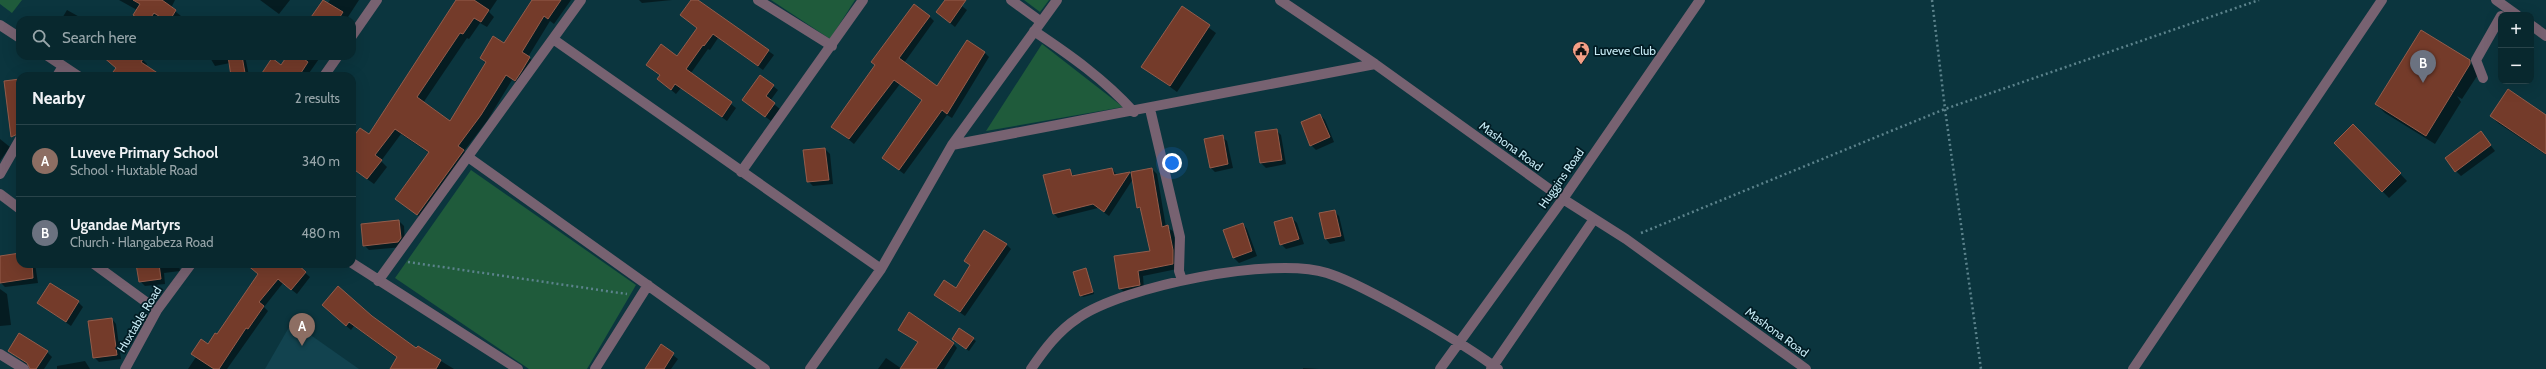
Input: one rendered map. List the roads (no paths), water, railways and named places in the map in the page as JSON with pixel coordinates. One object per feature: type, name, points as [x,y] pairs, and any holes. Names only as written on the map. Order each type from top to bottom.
[{"type":"street","points":[[356,30],[376,0]]},
{"type":"street","points":[[378,281],[392,259],[468,157],[581,0]]},
{"type":"street","points":[[758,0],[832,46]]},
{"type":"street","points":[[742,172],[863,0]]},
{"type":"street","points":[[1011,0],[1040,21]]},
{"type":"street","points":[[810,369],[881,269],[952,145],[1040,21],[1057,0]]},
{"type":"street","name":"Mashona Road","points":[[1280,0],[1375,64],[1563,199],[1626,239],[1806,369]]},
{"type":"street","name":"Huggins Road","points":[[1440,369],[1563,199],[1700,0]]},
{"type":"street","points":[[2133,369],[2382,0]]},
{"type":"street","points":[[2496,0],[2502,12]]},
{"type":"street","points":[[2483,78],[2476,60],[2498,22]]},
{"type":"street","points":[[0,25],[16,35]]},
{"type":"street","points":[[2534,27],[2546,36]]},
{"type":"street","points":[[1034,31],[1087,67],[1114,90],[1134,112]]},
{"type":"street","points":[[553,39],[881,269]]},
{"type":"street","points":[[54,60],[72,72]]},
{"type":"street","points":[[327,72],[335,60]]},
{"type":"street","points":[[952,145],[1150,109],[1375,64]]},
{"type":"street","points":[[59,72],[63,66]]},
{"type":"street","points":[[1150,109],[1180,236],[1179,271],[1182,280]]},
{"type":"street","points":[[0,174],[16,146]]},
{"type":"street","points":[[468,157],[765,369]]},
{"type":"street","points":[[0,194],[16,206]]},
{"type":"street","points":[[1031,369],[1055,337],[1078,318],[1110,302],[1182,280],[1283,267],[1306,268],[1328,273],[1374,294],[1460,341],[1494,368],[1594,219]]},
{"type":"street","points":[[356,266],[518,369]]},
{"type":"street","points":[[99,268],[157,310]]},
{"type":"street","name":"Huxtable Road","points":[[125,369],[157,310],[188,268]]},
{"type":"street","points":[[594,369],[648,285]]},
{"type":"street","points":[[0,354],[24,369]]},
{"type":"place","name":"Luveve Club","points":[[1581,65]]},
{"type":"place","name":"Ugandae Martyrs","points":[[2423,83]]},
{"type":"place","name":"Luveve Primary School","points":[[302,346]]}]
